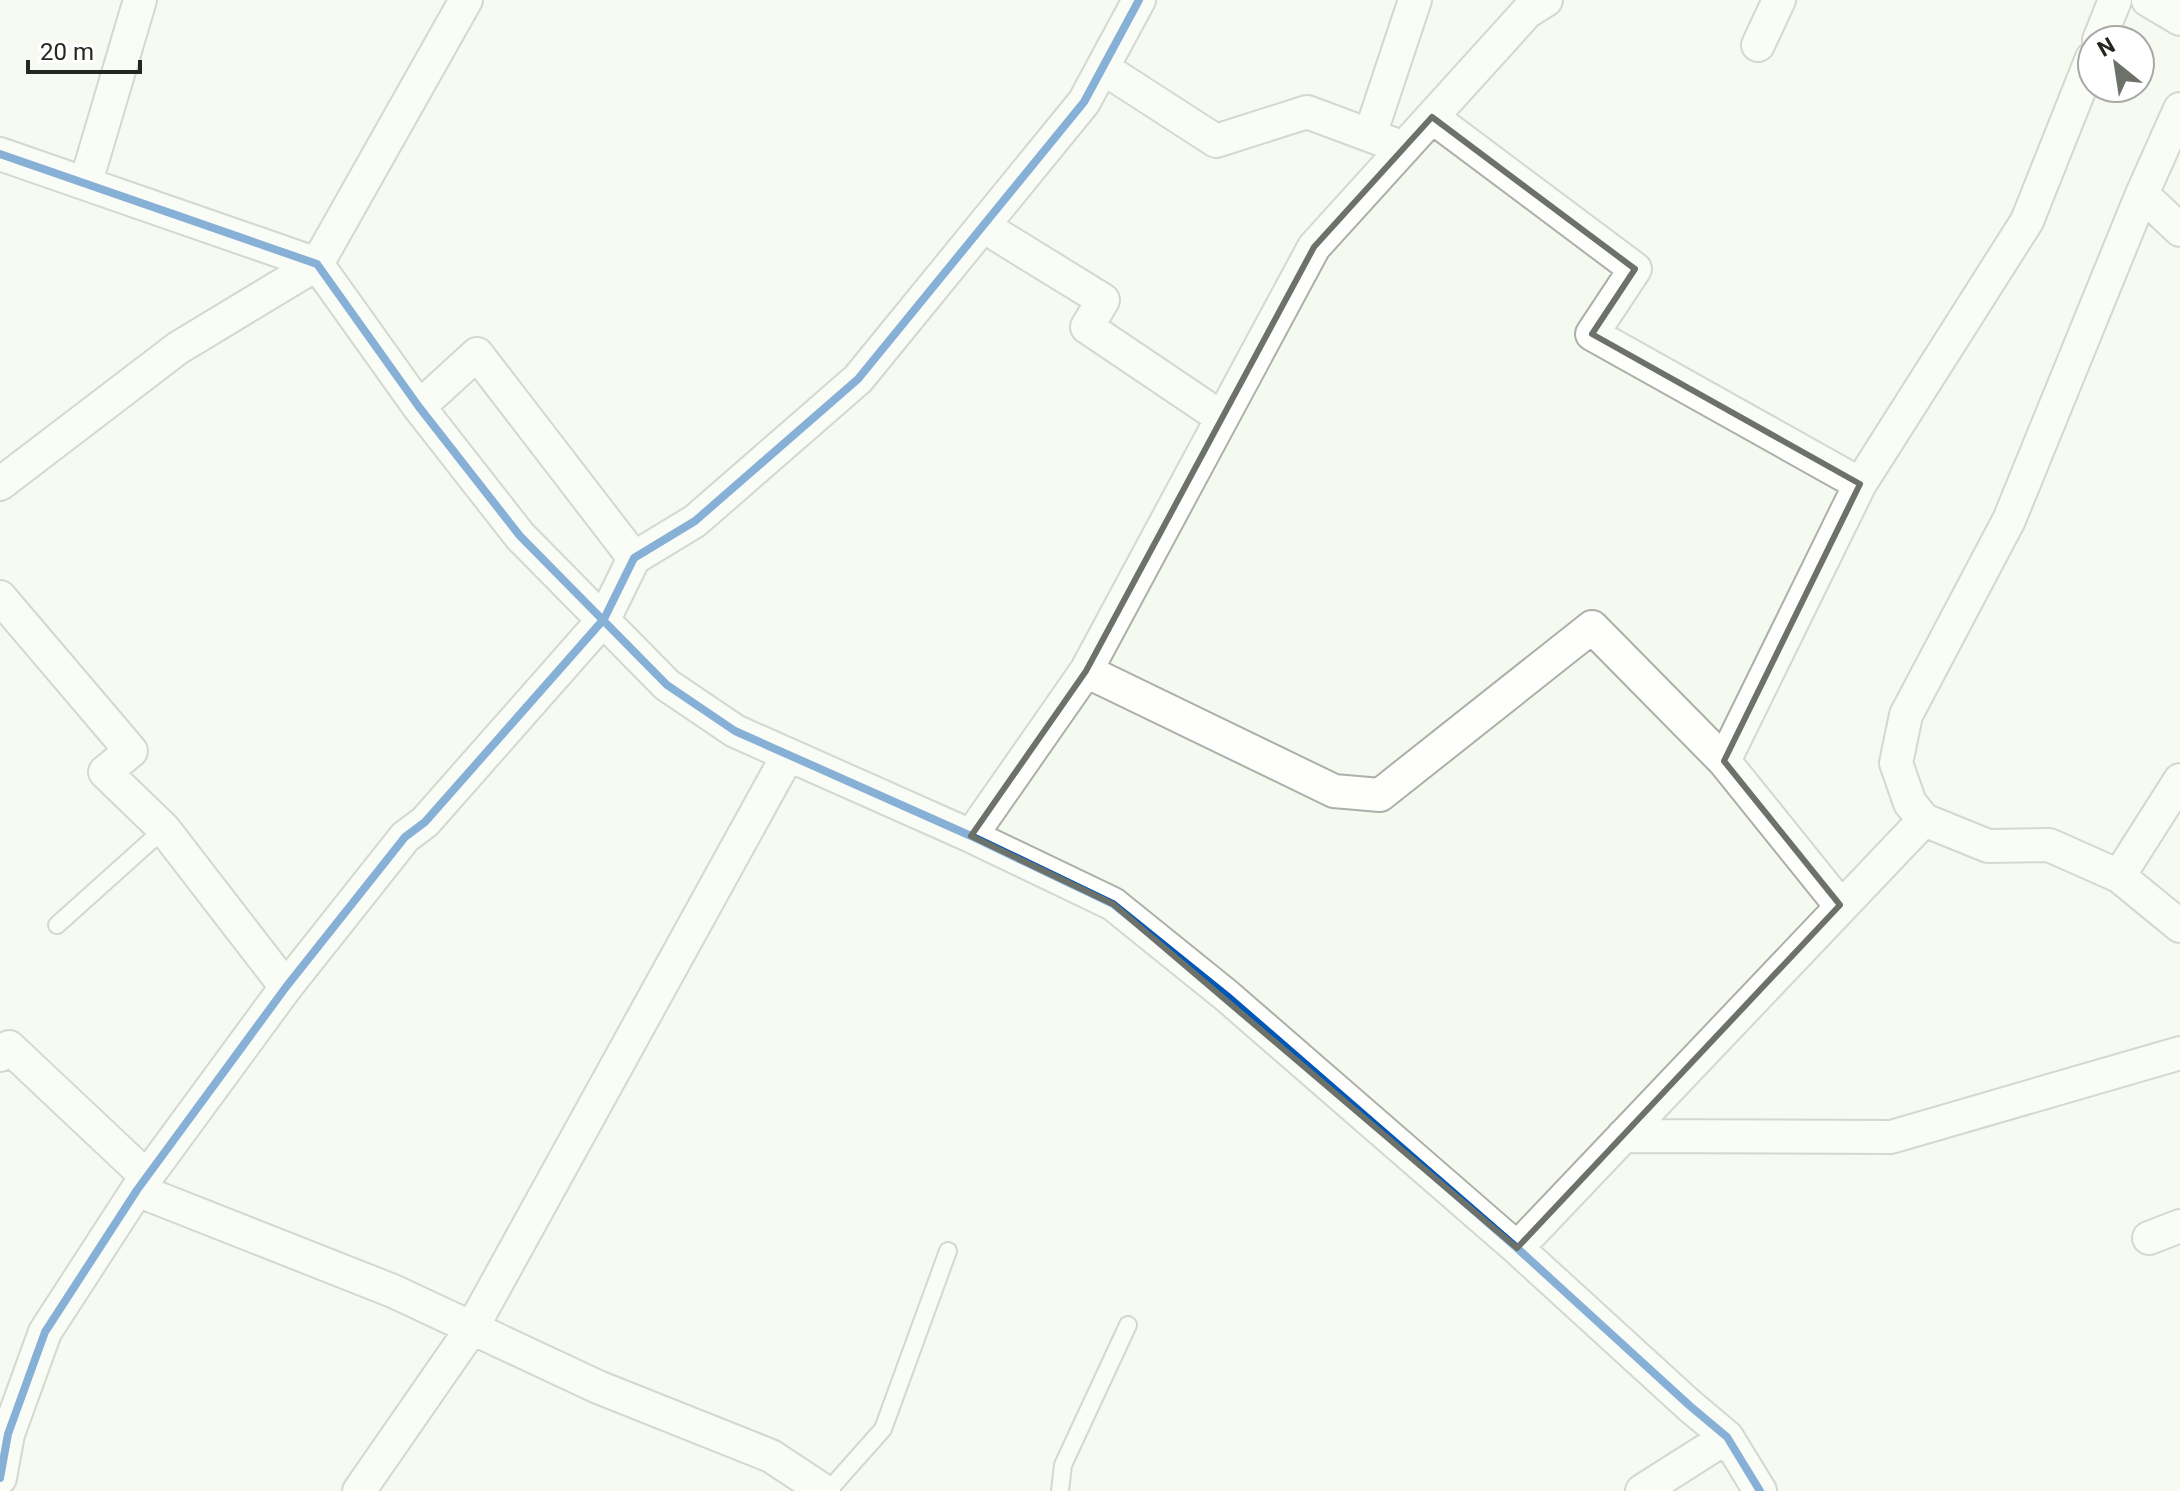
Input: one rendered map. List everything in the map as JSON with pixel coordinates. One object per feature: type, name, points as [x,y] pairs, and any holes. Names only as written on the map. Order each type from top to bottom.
[{"type":"street","points":[[86,182],[140,0]]},
{"type":"street","points":[[0,484],[178,348],[317,264],[466,0]]},
{"type":"street","points":[[0,1478],[4,1432],[45,1332],[142,1184],[286,987],[405,837],[425,822],[604,619],[634,558],[695,521],[858,379],[1084,102],[1139,0]]},
{"type":"street","points":[[1370,135],[1415,0]]},
{"type":"street","points":[[971,836],[1086,671],[1314,247],[1527,12],[1546,0]]},
{"type":"street","points":[[1758,45],[1779,0]]},
{"type":"street","points":[[2105,24],[2115,0]]},
{"type":"street","points":[[2148,0],[2180,19]]},
{"type":"street","points":[[1103,68],[1216,141],[1307,112],[1404,148]]},
{"type":"street","points":[[1724,761],[1860,484],[2027,221],[2076,98]]},
{"type":"street","points":[[2180,109],[2142,194],[2009,520],[1906,715],[1896,763],[1910,803],[1924,820],[1988,846],[2049,845],[2119,876],[2180,926]]},
{"type":"street","points":[[1432,117],[1635,269],[1592,334],[1860,484]]},
{"type":"street","points":[[0,154],[317,264],[419,407],[520,536],[667,685],[735,731],[971,836],[1113,904],[1239,1006],[1517,1248],[1727,1437],[1760,1491]]},
{"type":"street","points":[[2142,194],[2180,230]]},
{"type":"street","points":[[983,226],[1103,300],[1087,327],[1222,418]]},
{"type":"street","points":[[419,407],[477,354],[634,558]]},
{"type":"street","points":[[0,597],[131,751],[105,772],[164,829],[286,987]]},
{"type":"street","points":[[1086,671],[1334,791],[1380,795],[1592,627],[1724,761],[1840,905]]},
{"type":"street","points":[[359,1491],[472,1328],[788,755]]},
{"type":"street","points":[[2119,876],[2180,780]]},
{"type":"street","points":[[1517,1248],[1924,820]]},
{"type":"street","points":[[0,1055],[9,1047],[142,1184],[393,1291],[598,1387],[771,1456],[826,1491]]},
{"type":"street","points":[[1623,1136],[1891,1137],[2180,1053]]},
{"type":"street","points":[[2149,1238],[2180,1226]]},
{"type":"street","points":[[1642,1491],[1727,1437]]},
{"type":"lane","points":[[57,925],[164,829]]},
{"type":"lane","points":[[826,1491],[883,1429],[948,1251]]},
{"type":"lane","points":[[1060,1491],[1063,1465],[1128,1325]]},
{"type":"highlighted area","points":[[1432,117],[1635,269],[1592,334],[1860,484],[1724,761],[1840,905],[1517,1248],[1113,904],[971,836],[1086,671],[1314,247]]},
{"type":"cycle path","points":[[0,1478],[8,1434],[45,1332],[137,1190],[286,987],[405,837],[425,822],[604,619],[634,558],[695,521],[858,379],[1084,102],[1139,0]]},
{"type":"cycle path","points":[[0,154],[317,264],[419,407],[520,536],[667,685],[735,731],[971,836],[1113,904],[1227,996],[1517,1248],[1727,1437],[1760,1491]]}]
